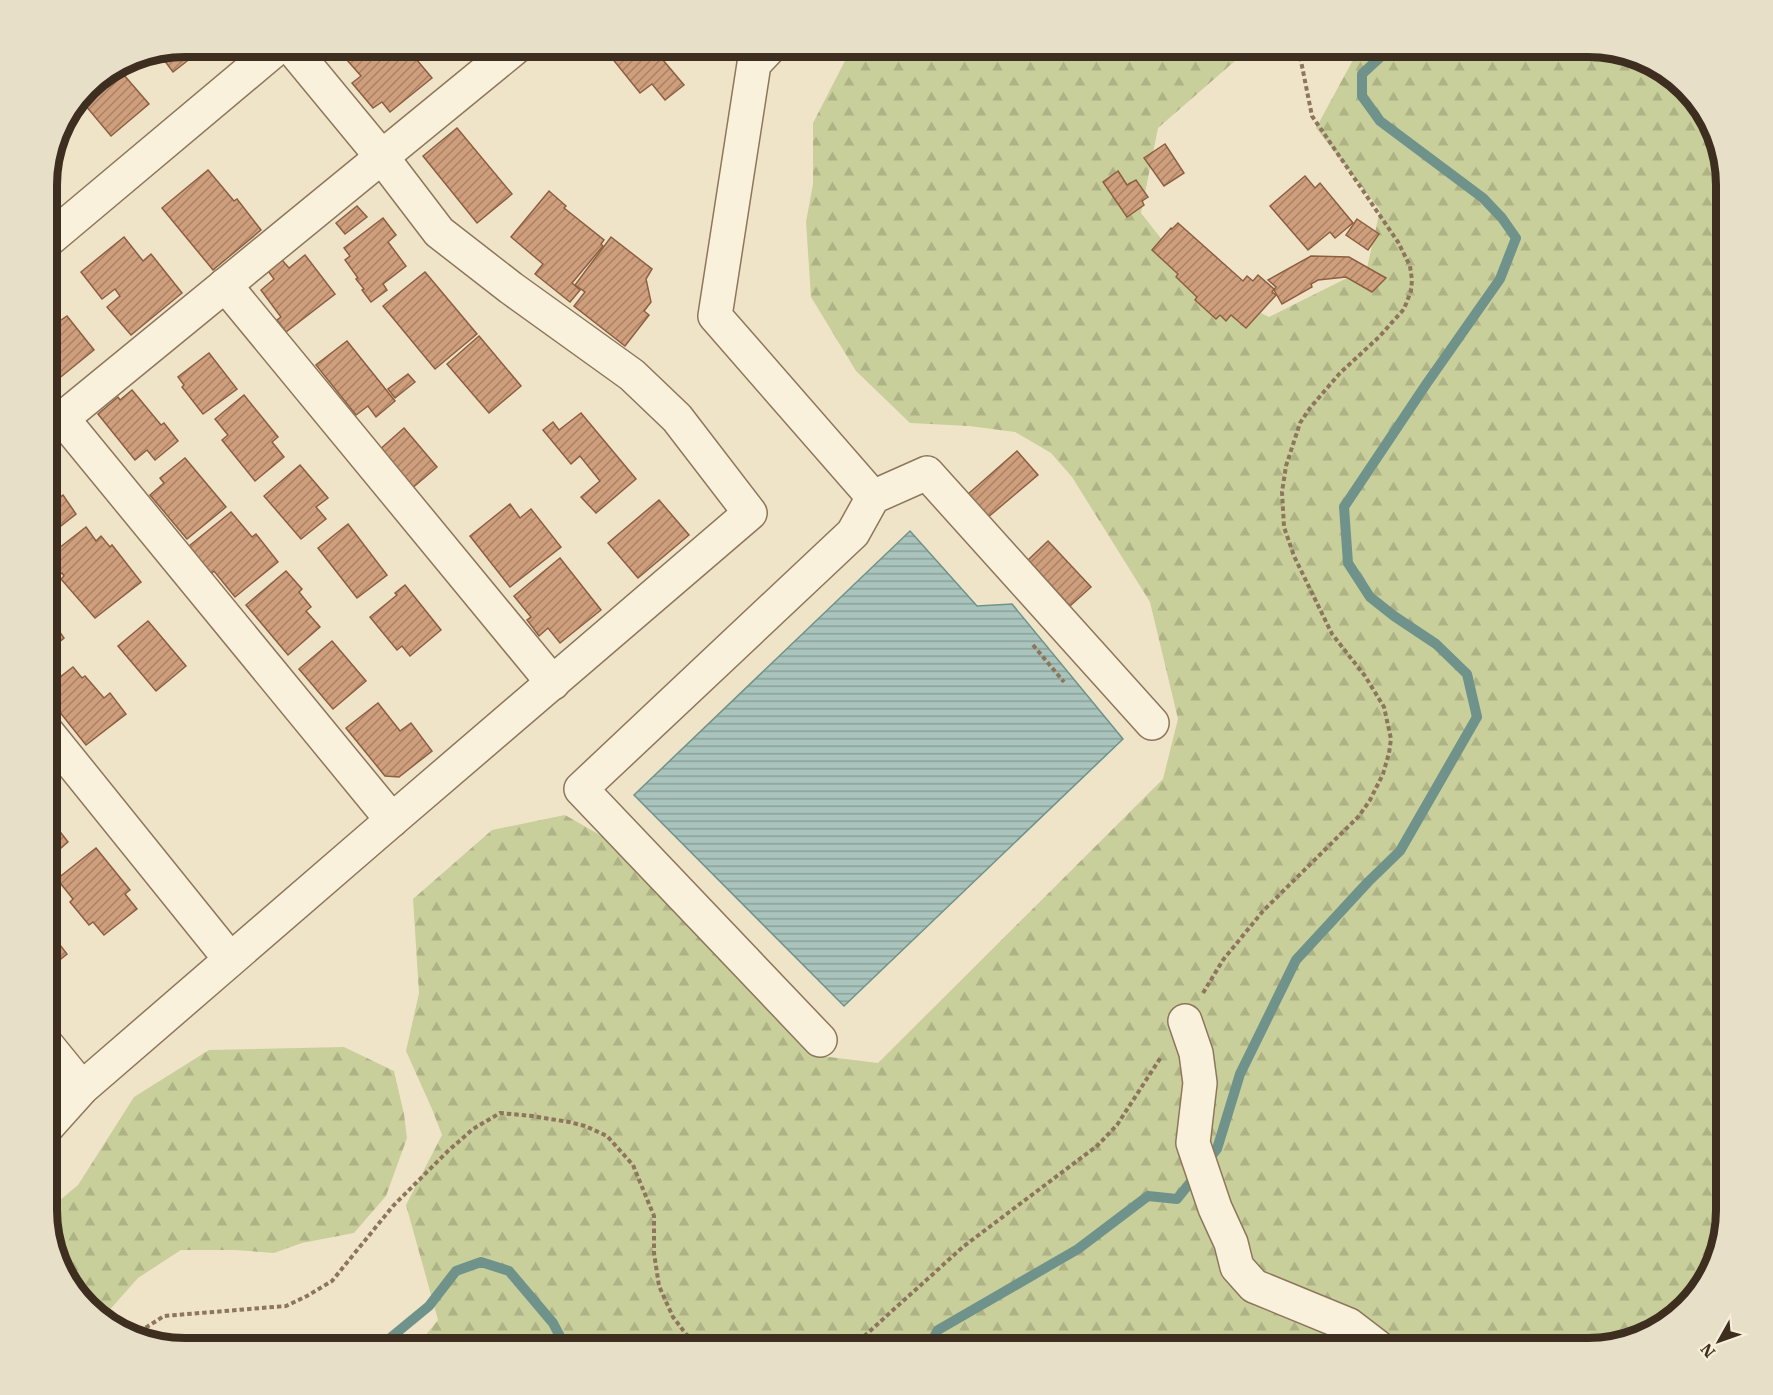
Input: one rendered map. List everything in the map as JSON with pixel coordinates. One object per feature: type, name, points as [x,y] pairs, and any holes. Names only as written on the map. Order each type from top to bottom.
[{"type":"street","points":[[57,233],[265,57]]},
{"type":"street","points":[[57,1116],[82,1088],[750,513],[677,418],[632,375],[439,232],[381,156],[300,57]]},
{"type":"street","points":[[57,422],[502,57]]},
{"type":"street","points":[[760,57],[754,64],[715,316],[873,498]]},
{"type":"street","points":[[225,285],[553,683]]},
{"type":"street","points":[[57,426],[392,820]]},
{"type":"street","points":[[820,1040],[581,789],[853,533],[873,498],[927,473],[1152,723]]},
{"type":"street","points":[[57,744],[231,959]]},
{"type":"street","points":[[1185,1021],[1196,1053],[1200,1083],[1193,1143],[1215,1208],[1231,1243],[1237,1266],[1254,1286],[1349,1325],[1366,1338]]},
{"type":"street","points":[[57,1057],[82,1088]]},
{"type":"path","points":[[862,1338],[964,1246],[1096,1146],[1117,1125],[1223,960],[1263,911],[1359,816],[1383,774],[1391,739],[1384,707],[1365,676],[1332,634],[1294,556],[1284,527],[1282,492],[1286,466],[1300,423],[1340,373],[1379,337],[1404,309],[1411,291],[1412,280],[1410,266],[1398,242],[1312,116],[1300,57]]},
{"type":"path","points":[[142,1330],[164,1316],[286,1306],[332,1281],[393,1206],[473,1129],[500,1113],[532,1116],[585,1126],[607,1136],[633,1165],[654,1216],[654,1253],[659,1287],[673,1317],[691,1338]]},
{"type":"green space","points":[[847,57],[1240,57],[1158,128],[1141,213],[1193,279],[1269,317],[1367,268],[1380,210],[1316,128],[1355,57],[1605,58],[1621,61],[1652,74],[1666,83],[1690,107],[1699,121],[1712,152],[1716,177],[1716,1218],[1712,1243],[1703,1267],[1684,1294],[1666,1312],[1645,1325],[1621,1334],[1588,1338],[423,1338],[438,1320],[406,1205],[442,1135],[406,1051],[419,993],[413,899],[492,830],[565,815],[642,859],[813,1055],[878,1063],[1163,779],[1178,719],[1150,602],[1072,477],[1051,453],[1015,432],[969,426],[910,423],[856,371],[811,297],[806,222],[813,184],[813,123]]},
{"type":"green space","points":[[344,1047],[394,1071],[407,1138],[386,1196],[354,1233],[302,1243],[274,1253],[181,1250],[138,1278],[107,1312],[83,1288],[70,1267],[59,1235],[57,1203],[78,1185],[134,1097],[209,1050]]},
{"type":"water","points":[[910,531],[977,606],[1012,604],[1123,739],[844,1006],[634,795]]},
{"type":"building","points":[[192,57],[173,72],[163,59]]},
{"type":"building","points":[[351,57],[414,57],[432,78],[390,112],[382,102],[373,108],[352,83],[361,76],[347,60]]},
{"type":"building","points":[[611,57],[660,57],[684,85],[665,100],[652,84],[640,93]]},
{"type":"building","points":[[122,73],[149,104],[111,136],[85,105],[107,83]]},
{"type":"building","points":[[457,128],[512,194],[477,223],[423,156]]},
{"type":"building","points":[[1165,144],[1184,173],[1164,186],[1144,158]]},
{"type":"building","points":[[208,170],[234,201],[237,199],[261,230],[213,270],[162,208]]},
{"type":"building","points":[[1118,171],[1127,185],[1136,180],[1148,197],[1142,201],[1144,205],[1127,217],[1103,182]]},
{"type":"building","points":[[1305,176],[1315,188],[1320,183],[1353,223],[1335,238],[1330,232],[1308,250],[1270,206]]},
{"type":"building","points":[[549,191],[566,206],[564,208],[604,240],[601,244],[603,246],[572,283],[580,290],[570,302],[535,274],[543,264],[511,237]]},
{"type":"building","points":[[357,206],[367,217],[345,234],[336,223]]},
{"type":"building","points":[[383,218],[396,235],[388,242],[406,266],[383,284],[387,290],[371,302],[345,260],[350,256],[344,248]]},
{"type":"building","points":[[1357,219],[1379,234],[1368,250],[1346,235]]},
{"type":"building","points":[[1178,223],[1243,281],[1247,276],[1253,281],[1258,275],[1274,289],[1272,292],[1276,295],[1246,328],[1231,315],[1226,321],[1220,315],[1216,319],[1195,300],[1197,297],[1176,277],[1178,274],[1152,250]]},
{"type":"building","points":[[124,237],[143,261],[151,254],[182,293],[131,335],[107,307],[120,296],[115,289],[102,299],[81,272]]},
{"type":"building","points":[[611,237],[652,269],[646,279],[651,302],[644,311],[649,315],[625,346],[574,306],[585,292],[575,285]]},
{"type":"building","points":[[305,255],[335,294],[286,332],[277,320],[281,317],[261,290],[274,279],[268,271],[282,260],[289,268]]},
{"type":"building","points":[[1311,256],[1349,257],[1386,278],[1372,292],[1346,277],[1318,280],[1311,284],[1312,287],[1282,304],[1274,290],[1276,287],[1268,280]]},
{"type":"building","points":[[425,272],[477,334],[435,369],[383,306]]},
{"type":"building","points":[[67,316],[94,350],[57,380],[57,321]]},
{"type":"building","points":[[479,336],[521,386],[489,413],[447,364]]},
{"type":"building","points":[[347,341],[395,401],[376,417],[368,406],[356,415],[316,365]]},
{"type":"building","points":[[209,353],[237,389],[203,414],[182,387],[184,385],[178,377]]},
{"type":"building","points":[[408,374],[415,382],[395,398],[388,389]]},
{"type":"building","points":[[132,390],[161,425],[164,423],[178,441],[155,460],[147,450],[135,460],[98,414],[118,397],[120,400]]},
{"type":"building","points":[[244,395],[278,437],[272,442],[284,457],[255,481],[222,440],[228,435],[215,419]]},
{"type":"building","points":[[581,413],[636,479],[596,513],[581,497],[600,481],[580,456],[571,464],[543,430],[553,422],[559,430]]},
{"type":"building","points":[[404,428],[437,467],[410,490],[378,451]]},
{"type":"building","points":[[1017,451],[1038,475],[987,518],[967,495]]},
{"type":"building","points":[[185,458],[226,507],[187,539],[150,495],[164,483],[160,478]]},
{"type":"building","points":[[300,465],[328,498],[316,507],[326,519],[301,539],[264,496]]},
{"type":"building","points":[[63,495],[76,514],[57,529],[57,499]]},
{"type":"building","points":[[659,500],[689,535],[638,578],[608,543]]},
{"type":"building","points":[[510,504],[520,518],[531,509],[561,547],[510,587],[470,536]]},
{"type":"building","points":[[231,512],[252,537],[256,534],[278,562],[235,597],[214,571],[211,574],[189,546]]},
{"type":"building","points":[[348,524],[387,575],[357,598],[318,548]]},
{"type":"building","points":[[86,527],[96,541],[101,536],[110,547],[112,545],[141,582],[95,618],[61,579],[64,576],[62,573],[57,576],[57,550]]},
{"type":"building","points":[[1048,541],[1091,587],[1070,606],[1028,560]]},
{"type":"building","points":[[560,558],[601,610],[560,643],[548,628],[539,636],[527,620],[531,617],[514,596]]},
{"type":"building","points":[[286,571],[302,589],[299,592],[311,607],[306,611],[320,627],[288,655],[246,605]]},
{"type":"building","points":[[405,585],[441,630],[410,656],[402,646],[397,650],[370,617],[397,595],[395,593]]},
{"type":"building","points":[[148,621],[186,666],[156,691],[118,646]]},
{"type":"building","points":[[57,628],[64,638],[57,644]]},
{"type":"building","points":[[332,641],[366,681],[333,709],[299,669]]},
{"type":"building","points":[[73,667],[82,678],[85,676],[104,698],[110,693],[126,714],[86,745],[57,709],[57,679]]},
{"type":"building","points":[[378,703],[400,731],[411,723],[432,751],[399,777],[385,776],[346,728]]},
{"type":"building","points":[[57,828],[68,842],[57,852]]},
{"type":"building","points":[[96,848],[130,890],[125,894],[137,909],[104,935],[93,922],[89,925],[70,902],[73,899],[57,879]]},
{"type":"building","points":[[57,941],[67,954],[57,962]]},
{"type":"waterway","points":[[934,1338],[938,1330],[1078,1249],[1148,1196],[1177,1199],[1217,1149],[1240,1074],[1296,960],[1400,851],[1477,717],[1467,674],[1436,644],[1370,597],[1348,563],[1344,507],[1500,279],[1516,238],[1502,218],[1483,198],[1380,121],[1362,96],[1362,74],[1380,57]]},
{"type":"waterway","points":[[390,1338],[429,1306],[456,1271],[481,1262],[509,1271],[553,1323],[561,1338]]}]
